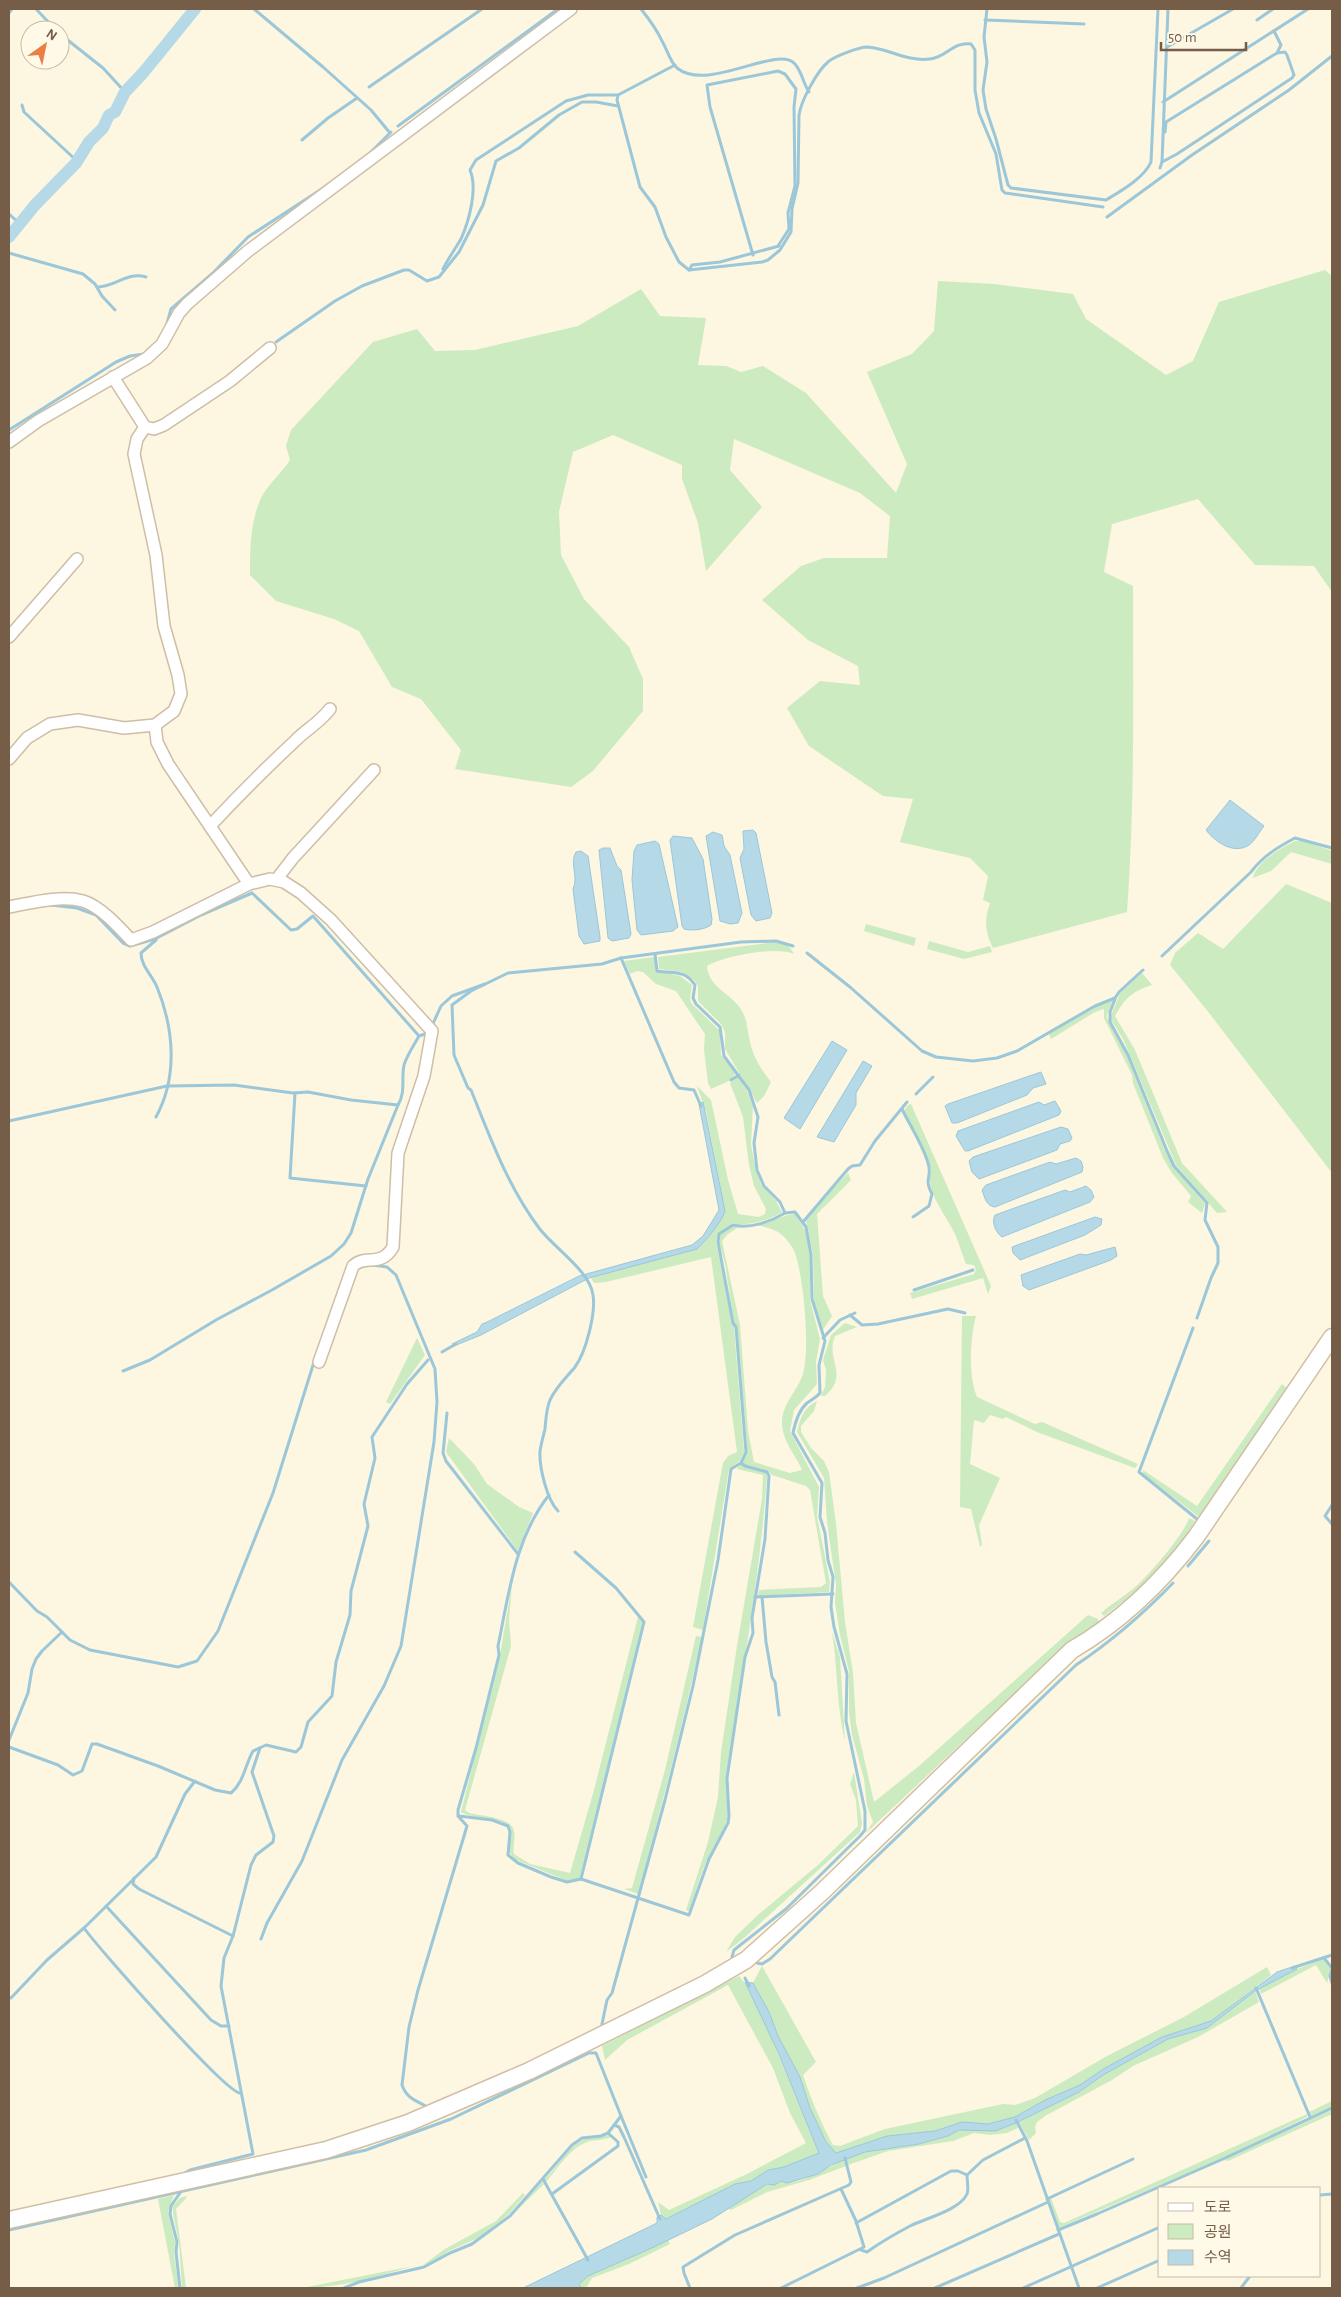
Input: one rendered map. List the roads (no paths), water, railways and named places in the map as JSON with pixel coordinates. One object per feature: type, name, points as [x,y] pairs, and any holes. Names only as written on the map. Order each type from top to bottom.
[{"type":"street","points":[[9,442],[38,421],[147,358],[162,344],[179,313],[187,304],[248,251],[571,9]]},
{"type":"street","points":[[145,428],[154,429],[164,425],[230,381],[270,348]]},
{"type":"street","points":[[113,377],[145,428]]},
{"type":"street","points":[[9,759],[27,738],[50,724],[78,720],[124,728],[156,725],[174,711],[181,694],[178,675],[164,626],[156,555],[134,454],[137,439],[145,428]]},
{"type":"street","points":[[9,637],[78,558]]},
{"type":"street","points":[[210,826],[298,738],[319,723],[330,709]]},
{"type":"street","points":[[156,725],[157,742],[168,764],[250,884]]},
{"type":"street","points":[[276,880],[292,858],[374,770]]},
{"type":"street","points":[[9,907],[62,899],[84,901],[110,918],[131,940],[153,932],[250,884],[270,879],[284,882],[301,893],[331,920],[432,1031],[424,1076],[398,1153],[393,1247],[388,1256],[382,1259],[358,1261],[353,1266],[319,1362]]},
{"type":"street","points":[[9,2220],[326,2150],[392,2129],[529,2071],[696,1989],[746,1960],[822,1892],[1072,1650],[1095,1637],[1150,1592],[1196,1537],[1332,1337]]},
{"type":"water","points":[[1230,800],[1264,826],[1253,841],[1243,848],[1237,849],[1225,846],[1214,839],[1206,830]]},
{"type":"water","points":[[753,830],[756,833],[772,913],[770,918],[756,921],[751,915],[740,858],[744,849],[743,831]]},
{"type":"water","points":[[713,832],[722,835],[724,846],[730,855],[742,913],[738,923],[730,924],[720,921],[706,836]]},
{"type":"water","points":[[673,836],[692,838],[703,859],[712,919],[711,925],[705,928],[691,930],[684,929],[682,926],[670,840]]},
{"type":"water","points":[[655,841],[659,844],[678,927],[673,931],[641,935],[637,930],[632,880],[634,851],[637,845]]},
{"type":"water","points":[[610,848],[617,866],[621,870],[631,934],[629,938],[612,941],[608,938],[599,850]]},
{"type":"water","points":[[581,851],[588,856],[600,937],[600,941],[584,944],[579,936],[573,889],[575,884],[574,856],[576,852]]},
{"type":"water","points":[[832,1041],[847,1050],[800,1129],[784,1118]]},
{"type":"water","points":[[863,1061],[872,1066],[856,1093],[856,1105],[834,1142],[817,1137]]},
{"type":"water","points":[[1041,1072],[1046,1084],[1033,1088],[1027,1095],[957,1123],[952,1123],[945,1106],[948,1104]]},
{"type":"water","points":[[1055,1101],[1061,1111],[1059,1115],[968,1151],[965,1151],[956,1136],[958,1131],[1039,1102],[1044,1105]]},
{"type":"water","points":[[703,1102],[725,1211],[709,1236],[697,1249],[589,1278],[481,1335],[454,1346],[452,1344],[477,1332],[482,1324],[579,1276],[692,1245],[703,1236],[719,1210],[699,1104]]},
{"type":"water","points":[[1061,1127],[1068,1129],[1072,1138],[1070,1141],[1060,1144],[1057,1150],[979,1179],[972,1172],[969,1161],[973,1157]]},
{"type":"water","points":[[1076,1158],[1081,1161],[1082,1172],[995,1207],[990,1205],[985,1199],[982,1190],[986,1185],[1050,1162],[1056,1164]]},
{"type":"water","points":[[1086,1186],[1091,1190],[1094,1197],[1090,1202],[1002,1237],[996,1230],[994,1224],[995,1215],[1065,1190],[1070,1192]]},
{"type":"water","points":[[1095,1217],[1102,1219],[1101,1225],[1085,1235],[1020,1260],[1013,1253],[1012,1247]]},
{"type":"water","points":[[1115,1247],[1117,1256],[1111,1260],[1029,1290],[1023,1286],[1021,1275],[1080,1254],[1086,1255]]},
{"type":"water","points":[[1295,1966],[1297,1969],[1255,1991],[1207,2028],[1168,2039],[1103,2075],[1079,2092],[1016,2123],[995,2131],[959,2130],[948,2136],[919,2144],[865,2152],[831,2165],[818,2174],[787,2183],[781,2181],[774,2185],[767,2184],[712,2219],[588,2276],[579,2284],[581,2288],[523,2288],[657,2223],[657,2217],[661,2215],[666,2219],[735,2184],[751,2181],[768,2170],[784,2167],[819,2153],[778,2052],[745,1982],[753,1983],[769,2012],[778,2036],[800,2077],[810,2108],[826,2142],[836,2153],[887,2136],[935,2131],[962,2122],[988,2124],[1015,2117],[1045,2100],[1080,2085],[1105,2068],[1162,2037],[1211,2021],[1277,1972]]},
{"type":"waterway","points":[[9,13],[12,9]]},
{"type":"waterway","points":[[36,9],[46,20]]},
{"type":"waterway","points":[[9,237],[35,205],[76,163],[89,142],[103,128],[109,115],[115,112],[125,92],[143,73],[195,9]]},
{"type":"waterway","points":[[254,9],[371,110],[390,133]]},
{"type":"waterway","points":[[369,87],[482,9]]},
{"type":"waterway","points":[[398,126],[558,9]]},
{"type":"waterway","points":[[641,9],[655,29],[670,59],[677,68],[690,74],[706,75],[758,63],[786,59],[795,64],[809,92]]},
{"type":"waterway","points":[[987,9],[984,37],[987,62],[983,90],[986,109],[1008,185],[1011,188],[1106,200],[1138,179],[1151,162],[1158,9]]},
{"type":"waterway","points":[[1160,168],[1162,162],[1168,9]]},
{"type":"waterway","points":[[1167,47],[1233,9]]},
{"type":"waterway","points":[[1257,20],[1273,9]]},
{"type":"waterway","points":[[1163,102],[1308,9]]},
{"type":"waterway","points":[[985,20],[1084,24]]},
{"type":"waterway","points":[[1162,162],[1292,78],[1294,75],[1287,55],[1285,52],[1277,53],[1281,45],[1274,31]]},
{"type":"waterway","points":[[70,42],[103,68],[125,92]]},
{"type":"waterway","points":[[675,65],[618,95],[617,100],[640,187],[655,207],[666,237],[679,262],[689,270],[762,262],[768,260],[780,250],[791,232],[792,209],[798,183],[799,115],[806,94],[828,62],[840,55],[863,47],[875,48],[913,59],[930,59],[941,56],[959,45],[971,44],[975,50],[975,90],[979,113],[996,154],[1002,190],[1005,193],[1103,207]]},
{"type":"waterway","points":[[1165,132],[1166,122],[1277,53]]},
{"type":"waterway","points":[[1107,217],[1192,155],[1289,90],[1332,56]]},
{"type":"waterway","points":[[753,255],[710,107],[707,85],[778,71],[785,74],[796,89],[794,107],[795,186],[788,213],[789,229],[778,246]]},
{"type":"waterway","points":[[443,269],[461,239],[467,223],[473,195],[470,170],[476,160],[566,101],[588,95],[618,95]]},
{"type":"waterway","points":[[302,140],[328,118],[357,98]]},
{"type":"waterway","points":[[276,342],[335,301],[362,286],[404,270],[409,270],[427,281],[439,277],[459,252],[483,205],[496,161],[519,148],[559,115],[582,102],[596,102],[618,106]]},
{"type":"waterway","points":[[22,105],[24,112],[77,161]]},
{"type":"waterway","points":[[370,153],[391,132]]},
{"type":"waterway","points":[[166,327],[171,309],[213,273],[248,237],[331,183]]},
{"type":"waterway","points":[[9,214],[20,224]]},
{"type":"waterway","points":[[689,270],[692,265],[720,262],[779,246]]},
{"type":"waterway","points":[[9,253],[83,274],[95,284],[102,296],[115,310]]},
{"type":"waterway","points":[[97,287],[103,287],[133,276],[146,277]]},
{"type":"waterway","points":[[9,430],[116,362],[130,356],[144,354]]},
{"type":"waterway","points":[[1162,956],[1277,848],[1295,838],[1332,848]]},
{"type":"waterway","points":[[51,905],[77,908],[96,915],[123,943],[130,946],[155,939],[201,915],[252,893],[291,930],[297,929],[313,916],[419,1036]]},
{"type":"waterway","points":[[156,940],[141,953],[141,958],[157,987],[163,1003],[170,1036],[171,1053],[168,1086],[156,1117]]},
{"type":"waterway","points":[[558,1511],[550,1499],[544,1483],[540,1448],[552,1395],[575,1367],[583,1352],[592,1322],[593,1295],[590,1286],[579,1269],[539,1228],[509,1179],[454,1055],[452,1005],[471,991],[508,973],[602,964],[621,958],[741,942],[776,941],[793,946]]},
{"type":"waterway","points":[[807,953],[850,987],[922,1051],[936,1057],[973,1061],[997,1058],[1017,1051],[1095,1006],[1115,998],[1143,970]]},
{"type":"waterway","points":[[655,954],[657,971],[687,976],[695,985],[693,998],[696,1004],[720,1027],[724,1056],[749,1090],[758,1117],[754,1143],[757,1170],[764,1186],[780,1202],[785,1213],[795,1212],[806,1227],[811,1255],[812,1299],[825,1341],[819,1365],[820,1393],[802,1409],[793,1433],[822,1483],[820,1517],[833,1577],[831,1607],[834,1627],[847,1674],[846,1721],[865,1811],[865,1830],[860,1836],[786,1909],[734,1950],[732,1957]]},
{"type":"waterway","points":[[621,958],[674,1082],[679,1088],[694,1090],[701,1106]]},
{"type":"waterway","points":[[431,1028],[441,1006],[452,996],[485,984]]},
{"type":"waterway","points":[[1115,999],[1110,1012],[1110,1022],[1128,1055],[1167,1151],[1174,1166],[1207,1203],[1205,1220],[1218,1247],[1218,1263],[1197,1318]]},
{"type":"waterway","points":[[9,1121],[167,1086],[234,1085],[293,1093],[308,1092],[351,1100],[398,1105],[403,1090],[405,1061],[419,1036],[428,1033]]},
{"type":"waterway","points":[[731,1080],[739,1075]]},
{"type":"waterway","points":[[916,1094],[933,1077]]},
{"type":"waterway","points":[[295,1093],[290,1178],[366,1186]]},
{"type":"waterway","points":[[803,1222],[848,1169],[852,1166],[860,1165],[875,1141],[907,1102]]},
{"type":"waterway","points":[[123,1371],[150,1360],[216,1320],[272,1290],[331,1256],[344,1244],[351,1233],[368,1179],[398,1105]]},
{"type":"waterway","points":[[902,1109],[927,1160],[929,1167],[928,1185],[932,1194],[929,1206],[913,1217]]},
{"type":"waterway","points":[[602,2024],[607,2000],[612,1993],[665,1800],[693,1686],[718,1560],[731,1469],[741,1463],[746,1452],[736,1327],[733,1323],[718,1242],[719,1234],[733,1225],[760,1224],[785,1213]]},
{"type":"waterway","points":[[261,1939],[267,1923],[302,1861],[342,1760],[384,1686],[401,1646],[434,1442],[437,1402],[435,1369],[396,1275],[387,1267],[373,1265]]},
{"type":"waterway","points":[[914,1290],[973,1270]]},
{"type":"waterway","points":[[850,1315],[862,1325],[878,1324],[948,1309],[965,1313]]},
{"type":"waterway","points":[[823,1338],[840,1320],[855,1313]]},
{"type":"waterway","points":[[1193,1328],[1139,1472],[1197,1519]]},
{"type":"waterway","points":[[442,1352],[456,1344]]},
{"type":"waterway","points":[[9,1747],[58,1765],[73,1775],[82,1771],[92,1744],[97,1744],[158,1766],[215,1790],[231,1793],[242,1779],[253,1751],[266,1745],[296,1752],[301,1747],[308,1722],[332,1696],[336,1662],[350,1615],[351,1591],[368,1526],[364,1504],[375,1458],[372,1437],[407,1384],[428,1360]]},
{"type":"waterway","points":[[9,1582],[37,1611],[47,1617],[70,1640],[90,1650],[178,1667],[197,1661],[218,1631],[273,1493],[314,1362]]},
{"type":"waterway","points":[[447,1413],[443,1453],[446,1461],[518,1554]]},
{"type":"waterway","points":[[575,1552],[616,1588],[644,1622],[581,1879],[689,1915],[709,1859],[728,1823],[727,1778],[745,1657],[753,1633],[752,1618],[765,1539],[769,1476],[767,1472],[745,1466],[741,1463]]},
{"type":"waterway","points":[[427,2107],[409,2096],[402,2085],[409,2027],[418,1990],[467,1826],[458,1816],[458,1810],[476,1748],[499,1655],[498,1646],[510,1586],[528,1529],[549,1495]]},
{"type":"waterway","points":[[1332,1505],[1325,1516],[1332,1524]]},
{"type":"waterway","points":[[1188,1566],[1209,1541]]},
{"type":"waterway","points":[[757,1963],[762,1964],[770,1959],[1076,1665],[1127,1627],[1173,1583]]},
{"type":"waterway","points":[[755,1597],[833,1594]]},
{"type":"waterway","points":[[762,1597],[766,1642],[772,1677],[775,1682],[779,1715]]},
{"type":"waterway","points":[[9,1740],[28,1693],[32,1669],[36,1659],[62,1632]]},
{"type":"waterway","points":[[183,2174],[190,2170],[253,2154],[221,1986],[224,1958],[233,1936],[251,1865],[256,1855],[273,1842],[274,1836],[252,1772],[260,1748]]},
{"type":"waterway","points":[[9,1997],[11,1998],[47,1960],[84,1928],[156,1857],[185,1794],[195,1781]]},
{"type":"waterway","points":[[459,1816],[492,1820],[508,1826],[510,1832],[508,1855],[518,1863],[567,1882],[581,1879]]},
{"type":"waterway","points":[[134,1878],[133,1884],[139,1889],[233,1936]]},
{"type":"waterway","points":[[106,1906],[211,2020],[221,2026],[229,2026]]},
{"type":"waterway","points":[[84,1928],[188,2046],[211,2070],[240,2093]]},
{"type":"waterway","points":[[1292,1968],[1332,1955]]},
{"type":"waterway","points":[[1324,1958],[1332,1968]]},
{"type":"waterway","points":[[1332,1970],[1330,1976],[1332,1983]]},
{"type":"waterway","points":[[745,1978],[749,1986]]},
{"type":"waterway","points":[[1256,1988],[1310,2117]]},
{"type":"waterway","points":[[9,2230],[366,2150],[451,2119],[589,2053],[596,2053],[621,2116],[608,2133],[601,2136],[582,2138],[572,2145],[510,2216],[472,2244],[424,2267],[359,2282],[344,2288]]},
{"type":"waterway","points":[[1159,2187],[1332,2108]]},
{"type":"waterway","points":[[621,2116],[646,2177]]},
{"type":"waterway","points":[[1016,2120],[1027,2141],[1079,2288]]},
{"type":"waterway","points":[[614,2125],[619,2127],[624,2137],[660,2219]]},
{"type":"waterway","points":[[552,2194],[618,2146],[618,2142],[608,2133]]},
{"type":"waterway","points":[[861,2250],[867,2252],[910,2226],[957,2205],[967,2194],[967,2175],[983,2160],[1025,2138]]},
{"type":"waterway","points":[[690,2288],[683,2267],[735,2235],[849,2185],[851,2182],[845,2158]]},
{"type":"waterway","points":[[1047,2199],[1133,2159]]},
{"type":"waterway","points":[[856,2223],[951,2171],[958,2171],[967,2175]]},
{"type":"waterway","points":[[543,2179],[588,2260]]},
{"type":"waterway","points":[[1058,2230],[1158,2187]]},
{"type":"waterway","points":[[781,2288],[864,2247],[856,2221],[841,2189]]},
{"type":"waterway","points":[[180,2288],[176,2252],[177,2242],[170,2214],[171,2206],[182,2190]]},
{"type":"waterway","points":[[1321,2195],[1332,2194]]},
{"type":"waterway","points":[[857,2288],[884,2278],[1048,2202]]},
{"type":"waterway","points":[[1023,2288],[1158,2228]]},
{"type":"waterway","points":[[935,2288],[1059,2234]]},
{"type":"waterway","points":[[1097,2288],[1158,2261]]},
{"type":"waterway","points":[[1241,2288],[1249,2277]]}]
